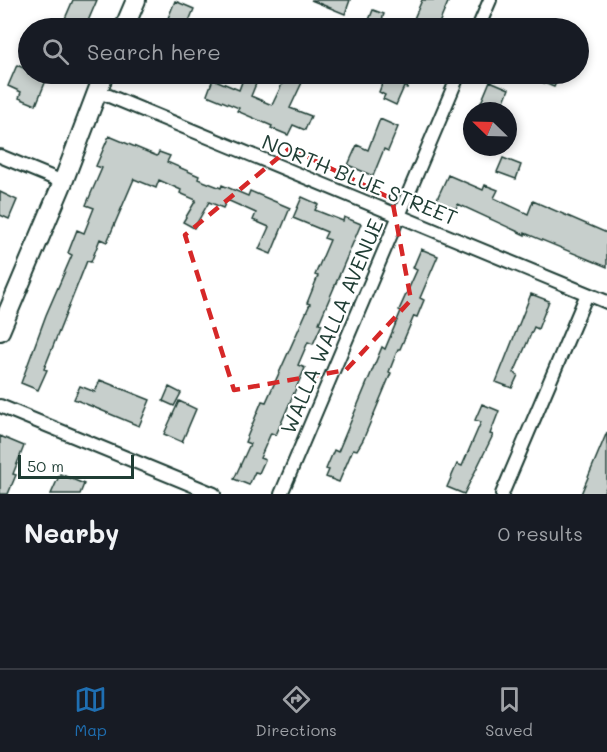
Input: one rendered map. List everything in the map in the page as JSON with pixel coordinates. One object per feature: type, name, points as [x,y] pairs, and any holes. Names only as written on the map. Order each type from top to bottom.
[{"type":"main road","points":[[128,18],[136,0]]},
{"type":"main road","points":[[0,331],[63,182],[100,84]]},
{"type":"street","points":[[482,18],[490,0]]},
{"type":"street","name":"WALLA WALLA AVENUE","points":[[281,494],[455,84]]},
{"type":"street","name":"NORTH BLUE STREET","points":[[97,91],[607,302]]},
{"type":"street","points":[[0,156],[63,182]]},
{"type":"street","points":[[502,494],[587,294]]},
{"type":"street","points":[[0,406],[214,494]]},
{"type":"highlighted area","points":[[290,148],[392,199],[411,300],[346,370],[234,390],[185,235]]},
{"type":"building","points":[[73,0],[97,0],[89,18],[65,18]]},
{"type":"building","points":[[311,0],[350,0],[345,14]]},
{"type":"building","points":[[422,0],[449,0],[441,18],[414,18]]},
{"type":"building","points":[[175,1],[194,9],[190,18],[168,18]]},
{"type":"building","points":[[373,10],[384,14],[383,18],[370,18]]},
{"type":"building","points":[[17,65],[18,84],[45,84],[36,105],[19,98],[21,92],[8,86]]},
{"type":"building","points":[[211,84],[225,84],[239,90],[241,84],[256,84],[251,96],[272,105],[282,84],[301,84],[290,108],[311,116],[305,130],[293,125],[288,135],[237,111],[239,108],[207,95]]},
{"type":"building","points":[[382,84],[409,84],[407,88],[404,87],[396,105],[383,99],[385,95],[379,92]]},
{"type":"building","points":[[489,84],[497,84],[509,89],[504,102],[481,102]]},
{"type":"building","points":[[380,119],[398,127],[388,151],[384,149],[373,176],[348,165],[357,145],[368,150]]},
{"type":"building","points":[[109,136],[157,156],[159,152],[170,156],[167,162],[199,176],[198,179],[221,188],[222,185],[248,196],[250,191],[290,208],[271,254],[259,249],[269,227],[253,220],[256,213],[227,200],[223,208],[209,202],[194,228],[183,222],[196,200],[159,180],[156,188],[134,179],[107,242],[100,239],[91,262],[87,261],[44,369],[47,370],[38,390],[21,383],[46,315],[72,255],[68,253],[77,230],[84,233],[94,208],[86,205],[102,168],[96,166]]},
{"type":"building","points":[[503,158],[521,165],[516,179],[497,172]]},
{"type":"building","points":[[448,175],[483,190],[485,185],[498,190],[494,198],[528,214],[533,201],[607,233],[607,267],[525,233],[525,235],[458,204],[456,209],[436,201]]},
{"type":"building","points":[[0,192],[17,200],[9,219],[0,215]]},
{"type":"building","points":[[302,197],[318,204],[315,210],[343,221],[344,217],[361,224],[319,323],[322,324],[313,344],[308,342],[298,365],[305,368],[276,435],[271,433],[260,458],[265,460],[259,473],[255,472],[249,485],[234,479],[250,444],[245,442],[262,401],[266,402],[310,304],[307,303],[318,276],[315,275],[330,240],[324,238],[327,232],[293,218]]},
{"type":"building","points":[[421,249],[438,256],[420,298],[424,300],[398,349],[389,372],[391,373],[363,440],[357,450],[353,449],[339,482],[326,477],[329,470],[326,469],[334,450],[338,452],[382,347],[385,349],[417,270],[413,268]]},
{"type":"building","points":[[531,294],[549,301],[538,329],[534,327],[514,373],[518,375],[512,388],[496,382]]},
{"type":"building","points":[[100,380],[150,400],[139,426],[74,399],[80,386],[95,392]]},
{"type":"building","points":[[169,387],[181,393],[174,406],[163,401]]},
{"type":"building","points":[[179,401],[196,409],[182,442],[164,434]]},
{"type":"building","points":[[482,404],[499,411],[490,434],[493,435],[464,494],[447,487],[457,464],[462,466],[481,422],[475,420]]},
{"type":"building","points":[[607,432],[607,485],[603,494],[581,494]]},
{"type":"building","points":[[0,436],[24,446],[8,494],[0,494]]},
{"type":"building","points":[[60,474],[84,484],[80,494],[51,494]]}]
